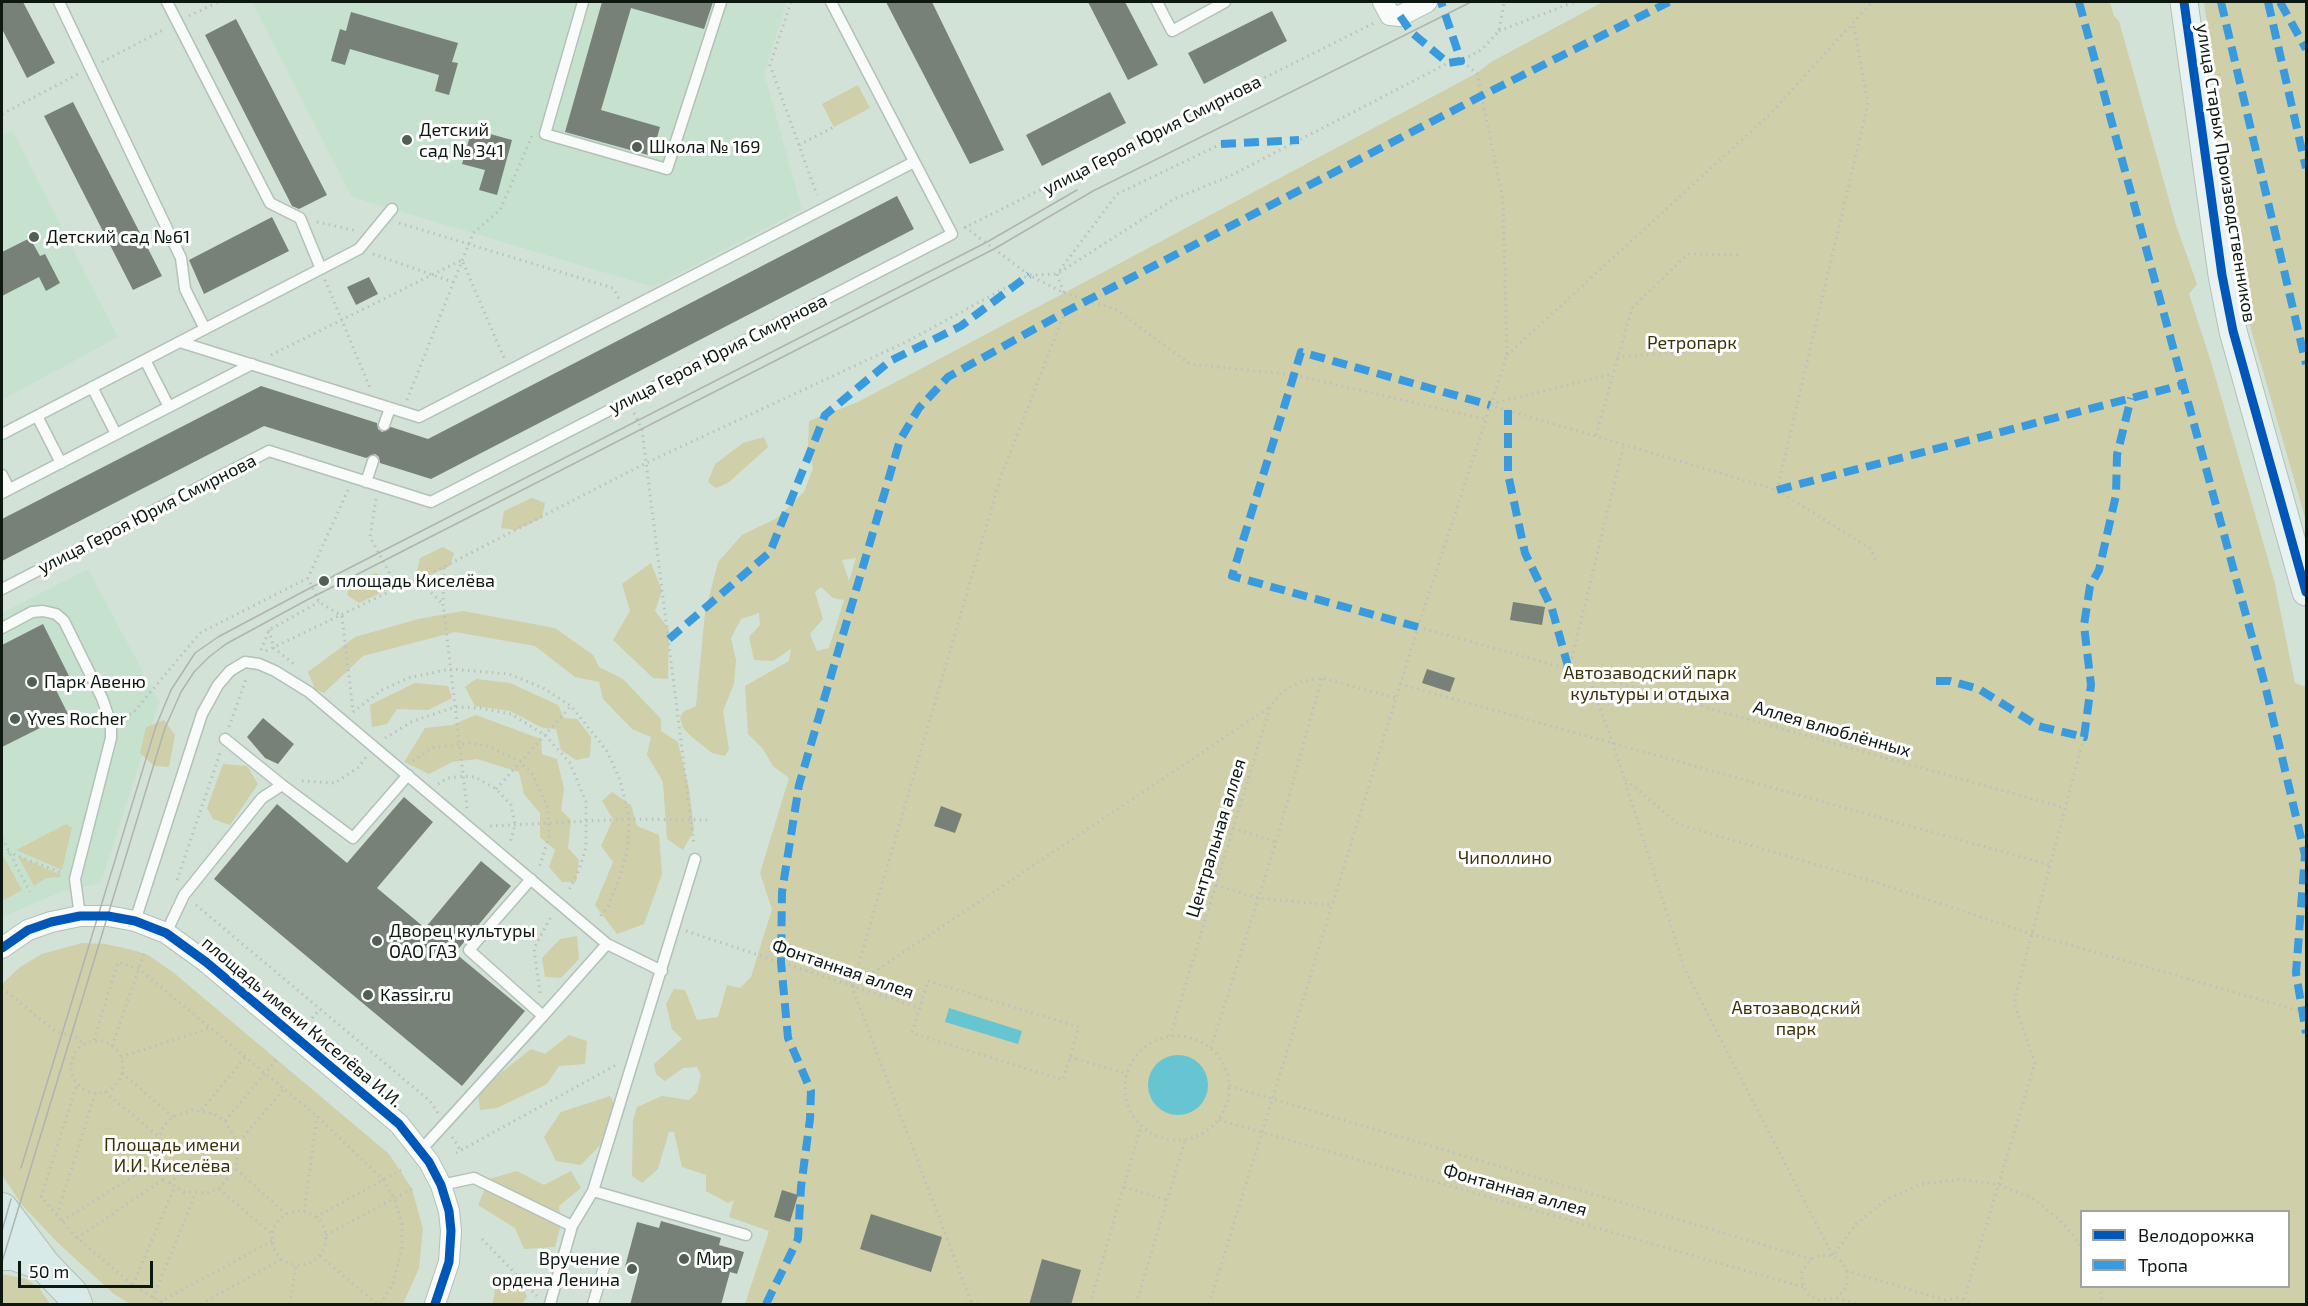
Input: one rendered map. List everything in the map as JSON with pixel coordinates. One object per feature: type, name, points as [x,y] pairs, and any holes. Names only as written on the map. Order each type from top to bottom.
[{"type":"main road","points":[[2,1209],[44,1265],[66,1286],[76,1305]]},
{"type":"main road","points":[[2,1254],[14,1254],[44,1265]]},
{"type":"street","points":[[1387,8],[1400,16],[1427,2]]},
{"type":"street","name":"улица Старых Производственников","points":[[2184,2],[2222,275],[2233,331],[2307,592]]},
{"type":"street","name":"площадь имени Киселёва И.И.","points":[[2,948],[28,930],[51,922],[80,916],[108,916],[135,921],[166,933],[206,962],[399,1124],[421,1150],[441,1185],[449,1211],[451,1232],[448,1262],[435,1305]]},
{"type":"lane","points":[[59,2],[181,258],[184,289],[205,328]]},
{"type":"lane","points":[[166,2],[270,204],[300,218],[321,269]]},
{"type":"lane","points":[[583,2],[545,134],[667,169],[721,2]]},
{"type":"lane","points":[[831,2],[952,234]]},
{"type":"lane","points":[[1157,2],[1172,31],[1225,2]]},
{"type":"lane","points":[[180,342],[419,417],[914,162]]},
{"type":"lane","points":[[2,434],[359,249],[392,209]]},
{"type":"lane","name":"улица Героя Юрия Смирнова","points":[[2,589],[269,451],[431,502],[952,234]]},
{"type":"lane","points":[[145,360],[169,406]]},
{"type":"lane","points":[[2,475],[5,491],[252,364]]},
{"type":"lane","points":[[92,387],[116,434]]},
{"type":"lane","points":[[384,425],[390,408]]},
{"type":"lane","points":[[37,416],[61,463]]},
{"type":"lane","points":[[366,482],[373,461]]},
{"type":"lane","points":[[2,628],[32,612],[43,611],[56,614],[64,621],[102,698],[111,724],[111,738],[75,879],[80,916]]},
{"type":"lane","points":[[135,921],[202,714],[230,671],[245,662],[259,664],[309,692],[607,944],[662,971]]},
{"type":"lane","points":[[225,739],[353,838],[406,773]]},
{"type":"lane","points":[[166,933],[184,895],[262,798],[282,785]]},
{"type":"lane","points":[[550,1305],[572,1226],[593,1191],[676,927],[695,859]]},
{"type":"lane","points":[[531,879],[469,950],[543,1016]]},
{"type":"lane","points":[[421,1150],[607,944]]},
{"type":"lane","points":[[441,1185],[474,1178],[572,1226]]},
{"type":"lane","points":[[593,1191],[746,1235]]},
{"type":"lane","points":[[593,1305],[604,1267]]},
{"type":"path","points":[[2,114],[218,2]]},
{"type":"path","points":[[791,2],[770,65],[822,209]]},
{"type":"path","points":[[1498,31],[1504,2]]},
{"type":"path","points":[[1209,1305],[1400,684],[1507,355],[1503,200],[1478,73],[1461,61],[1481,50],[1498,31],[1574,2]]},
{"type":"path","points":[[1507,355],[1770,114],[1872,2]]},
{"type":"path","points":[[1777,490],[1868,103],[1853,23]]},
{"type":"path","points":[[342,616],[397,588],[444,568],[646,463],[908,341],[1029,274],[1057,274],[1174,199],[1228,177],[1448,63]]},
{"type":"path","points":[[799,145],[834,127]]},
{"type":"path","points":[[402,412],[473,233],[500,210],[529,137],[545,134]]},
{"type":"path","points":[[1057,274],[1117,194],[1221,144]]},
{"type":"path","points":[[300,218],[371,234]]},
{"type":"path","points":[[384,218],[613,288],[626,311]]},
{"type":"path","points":[[965,228],[1029,274],[1064,293],[1115,309],[1190,364],[1294,375],[1485,419]]},
{"type":"path","points":[[359,249],[453,282]]},
{"type":"path","points":[[1596,435],[1632,308],[1688,254],[1738,255]]},
{"type":"path","points":[[252,364],[462,260]]},
{"type":"path","points":[[462,260],[510,371]]},
{"type":"path","points":[[321,269],[376,403]]},
{"type":"path","points":[[1057,274],[1064,293]]},
{"type":"path","points":[[971,1302],[852,987],[1001,476],[1065,312]]},
{"type":"path","points":[[1617,357],[1718,349]]},
{"type":"path","points":[[1490,405],[1612,374]]},
{"type":"path","points":[[628,401],[642,430],[692,820],[695,859]]},
{"type":"path","points":[[1490,405],[1777,490],[1870,549],[1877,564]]},
{"type":"path","points":[[1569,670],[1624,444]]},
{"type":"path","points":[[111,724],[133,713],[200,633],[308,578],[354,478]]},
{"type":"path","points":[[378,486],[370,537],[397,588]]},
{"type":"path","points":[[444,568],[443,604],[469,826],[629,819],[706,820]]},
{"type":"path","points":[[308,578],[319,602],[342,616]]},
{"type":"path","points":[[418,580],[443,604]]},
{"type":"path","points":[[260,653],[268,630],[319,602]]},
{"type":"path","points":[[342,616],[353,712]]},
{"type":"path","points":[[344,721],[365,700],[408,678],[450,669],[509,674],[543,688],[570,706],[607,751],[620,780],[629,819],[627,846],[620,877],[608,906],[590,930]]},
{"type":"path","points":[[1588,675],[1613,744],[1685,970],[1833,1256],[1842,1262],[1847,1271],[1847,1286],[1837,1298]]},
{"type":"path","points":[[852,987],[1270,707],[1281,693],[1304,681],[1322,678],[1396,698]]},
{"type":"path","points":[[1211,1048],[1276,842],[1322,678]]},
{"type":"path","points":[[1400,684],[2050,865]]},
{"type":"path","points":[[496,789],[570,706]]},
{"type":"path","points":[[282,785],[304,781],[335,783],[359,767],[394,731],[413,721],[455,707],[480,708],[511,714],[545,735],[570,763],[586,802],[588,821],[586,847],[572,888],[559,903],[534,948],[543,1016]]},
{"type":"path","points":[[1964,1299],[2035,1063],[2014,1002],[2084,737]]},
{"type":"path","points":[[406,773],[421,753],[444,744],[487,746],[520,761],[542,791],[550,823],[546,851],[531,879]]},
{"type":"path","points":[[430,793],[448,778],[463,776],[475,777],[496,789],[511,805],[515,825],[511,843],[502,855]]},
{"type":"path","points":[[1624,779],[1678,824],[1875,882],[2032,934],[2303,1012]]},
{"type":"path","points":[[1233,828],[1276,842]]},
{"type":"path","points":[[2,838],[30,892]]},
{"type":"path","points":[[8,852],[75,879]]},
{"type":"path","points":[[1216,885],[1258,898],[1332,905]]},
{"type":"path","points":[[184,895],[430,1101],[460,1151]]},
{"type":"path","points":[[112,1046],[144,954]]},
{"type":"path","points":[[93,1040],[118,962],[139,969],[317,1116],[383,1180],[394,1198],[402,1224],[402,1248],[393,1284],[378,1305],[320,1256]]},
{"type":"path","points":[[2,988],[55,1031],[78,1038],[83,1044]]},
{"type":"path","points":[[312,1018],[319,1010]]},
{"type":"path","points":[[121,1057],[210,1028]]},
{"type":"path","points":[[1170,1036],[1191,1038],[1211,1048],[1224,1064],[1229,1086],[1227,1105],[1219,1120],[1200,1135],[1185,1140],[1159,1137],[1142,1126],[1129,1107],[1126,1095],[1127,1074],[1136,1056],[1146,1047],[1170,1036]]},
{"type":"path","points":[[93,1040],[112,1046],[121,1057],[122,1073],[116,1086],[95,1094],[76,1087],[71,1079],[77,1052],[83,1044],[93,1040]]},
{"type":"path","points":[[456,1153],[636,1054]]},
{"type":"path","points":[[202,1110],[246,1056]]},
{"type":"path","points":[[1070,1056],[1127,1074]]},
{"type":"path","points":[[225,1121],[277,1059]]},
{"type":"path","points":[[122,1073],[173,1117]]},
{"type":"path","points":[[76,1087],[41,1197],[77,1238],[133,1285],[162,1303],[272,1241]]},
{"type":"path","points":[[238,1143],[285,1088]]},
{"type":"path","points":[[105,1092],[158,1136]]},
{"type":"path","points":[[57,1215],[95,1094]]},
{"type":"path","points":[[192,1110],[202,1110],[225,1121],[234,1131],[238,1143],[236,1169],[229,1180],[219,1188],[195,1195],[174,1188],[164,1179],[156,1162],[155,1149],[158,1136],[173,1117],[192,1110]]},
{"type":"path","points":[[304,1212],[317,1116]]},
{"type":"path","points":[[1090,1305],[1142,1126]]},
{"type":"path","points":[[1136,1305],[1185,1140]]},
{"type":"path","points":[[170,1185],[194,1156]]},
{"type":"path","points":[[62,1221],[156,1162]]},
{"type":"path","points":[[236,1169],[287,1214]]},
{"type":"path","points":[[316,1217],[401,1170]]},
{"type":"path","points":[[77,1238],[164,1179]]},
{"type":"path","points":[[1833,1256],[1856,1224],[1887,1199],[1922,1184],[1961,1179],[2000,1185],[2034,1199],[2063,1222],[2080,1243]]},
{"type":"path","points":[[1124,1187],[1167,1200]]},
{"type":"path","points":[[133,1285],[174,1188]]},
{"type":"path","points":[[219,1188],[272,1234]]},
{"type":"path","points":[[326,1235],[412,1189]]},
{"type":"path","points":[[153,1298],[195,1195]]},
{"type":"path","points":[[304,1212],[316,1217],[326,1235],[326,1242],[320,1256],[313,1262],[296,1265],[282,1259],[272,1241],[272,1234],[274,1226],[287,1214],[304,1212]]},
{"type":"path","points":[[482,1239],[537,1296]]},
{"type":"path","points":[[201,1305],[282,1259]]},
{"type":"path","points":[[1803,1287],[1802,1272],[1811,1259]]},
{"type":"path","points":[[290,1305],[296,1265]]},
{"type":"path","points":[[1847,1271],[1945,1300]]},
{"type":"path","points":[[2100,1288],[2102,1305]]},
{"type":"path","points":[[1940,1305],[1951,1298],[1964,1299],[1971,1305]]},
{"type":"path","points":[[966,1305],[971,1302],[981,1305]]},
{"type":"shaded area","name":"Школа № 169","points":[[258,2],[787,2],[764,73],[802,209],[653,287],[352,197],[253,4]]},
{"type":"shaded area","name":"Детский сад №61","points":[[12,130],[118,337],[2,400],[2,136]]},
{"type":"shaded area","points":[[88,569],[159,702],[101,883],[61,892],[2,917],[2,613]]},
{"type":"green space","name":"Автозаводский парк культуры и отдыха","points":[[1603,2],[2110,2],[2114,16],[2119,21],[2176,225],[2197,284],[2189,294],[2274,580],[2295,683],[2306,687],[2306,1304],[745,1304],[769,1231],[729,1217],[734,1200],[728,1203],[706,1191],[706,1175],[682,1167],[674,1132],[669,1132],[658,1169],[642,1183],[632,1176],[633,1121],[637,1107],[662,1096],[689,1100],[697,1092],[701,1075],[697,1067],[683,1068],[665,1081],[656,1074],[654,1064],[682,1039],[672,1029],[666,1004],[674,989],[685,990],[697,1020],[718,1017],[727,985],[740,988],[751,977],[772,909],[760,873],[789,778],[773,766],[763,749],[748,734],[745,686],[789,661],[791,649],[773,661],[754,660],[749,637],[760,625],[759,613],[741,619],[731,638],[736,660],[734,684],[723,711],[729,749],[725,756],[712,753],[692,737],[683,728],[680,718],[683,712],[696,706],[705,613],[718,562],[742,535],[777,518],[804,492],[813,468],[808,447],[809,421],[858,402],[1477,73],[1491,62]],"holes":[[[856,558],[849,581],[842,560]],[[821,587],[833,598],[844,600],[829,648],[817,651],[810,634],[823,619],[815,592]]]},
{"type":"green space","points":[[2204,2],[2306,2],[2306,521],[2250,326]]},
{"type":"green space","points":[[858,85],[870,108],[834,127],[822,104]]},
{"type":"green space","points":[[764,437],[768,447],[728,483],[716,488],[708,482],[715,464],[743,443]]},
{"type":"green space","points":[[532,498],[545,503],[542,518],[516,530],[501,528],[504,511]]},
{"type":"green space","points":[[443,547],[454,553],[450,566],[430,575],[417,571],[420,558]]},
{"type":"green space","points":[[651,563],[662,591],[655,611],[669,629],[668,679],[653,678],[613,640],[630,611],[622,584]]},
{"type":"green space","points":[[375,573],[387,577],[387,590],[359,603],[347,595],[350,583]]},
{"type":"green space","points":[[463,611],[555,628],[593,655],[599,667],[623,679],[661,719],[661,731],[678,742],[689,789],[694,830],[683,850],[667,839],[663,782],[647,755],[651,737],[632,729],[603,699],[599,682],[575,677],[535,646],[455,632],[363,656],[324,693],[315,689],[308,672],[355,637],[418,619]]},
{"type":"green space","points":[[476,679],[510,683],[558,705],[564,718],[577,719],[591,737],[590,757],[576,760],[561,750],[556,729],[543,728],[510,711],[475,706],[465,687]]},
{"type":"green space","points":[[415,683],[448,686],[452,698],[428,710],[397,709],[387,724],[372,727],[370,705]]},
{"type":"green space","points":[[476,715],[541,739],[542,754],[557,759],[564,789],[561,810],[571,820],[568,848],[579,860],[576,882],[562,882],[549,867],[555,850],[540,837],[540,813],[524,794],[519,772],[477,759],[452,762],[429,774],[404,762],[425,728],[452,725]]},
{"type":"green space","points":[[164,720],[175,735],[169,767],[154,766],[140,753],[146,727]]},
{"type":"green space","points":[[223,764],[247,766],[258,784],[230,825],[213,819],[207,808]]},
{"type":"green space","points":[[612,792],[631,805],[637,826],[659,835],[662,874],[644,924],[617,934],[595,905],[613,862],[601,846],[613,819],[602,801]]},
{"type":"green space","points":[[66,824],[72,828],[62,870],[16,850]]},
{"type":"green space","points":[[18,856],[61,875],[46,878],[34,886]]},
{"type":"green space","points":[[4,857],[22,890],[2,901],[2,858]]},
{"type":"green space","points":[[577,936],[579,959],[561,978],[545,977],[542,958],[560,939]]},
{"type":"green space","name":"Площадь имени И.И. Киселёва","points":[[82,943],[105,944],[148,955],[174,973],[389,1154],[412,1189],[423,1229],[419,1268],[403,1304],[130,1304],[114,1294],[58,1243],[22,1205],[2,1175],[2,984],[20,967],[42,954]]},
{"type":"green space","points":[[569,1035],[587,1041],[585,1064],[559,1066],[547,1084],[497,1108],[480,1110],[478,1091],[531,1049],[545,1054]]},
{"type":"green space","points":[[610,1096],[617,1108],[604,1141],[581,1165],[556,1161],[544,1137],[561,1112]]},
{"type":"green space","points":[[517,1171],[544,1185],[571,1171],[581,1188],[559,1206],[561,1224],[555,1247],[524,1249],[515,1228],[478,1205],[489,1179]]},
{"type":"green space","points":[[2,1274],[26,1279],[39,1288],[50,1304],[2,1304]]},
{"type":"green space","points":[[520,1281],[527,1297],[522,1304],[478,1304],[493,1303],[495,1289]]},
{"type":"water","points":[[949,1008],[1022,1031],[1018,1044],[945,1022]]},
{"type":"water","points":[[1178,1055],[1195,1060],[1203,1068],[1208,1085],[1203,1102],[1195,1110],[1178,1115],[1161,1110],[1153,1102],[1148,1085],[1153,1068],[1161,1060]]},
{"type":"building","points":[[2,2],[23,2],[55,63],[27,78],[2,29]]},
{"type":"building","points":[[602,2],[713,2],[704,29],[631,8],[601,110],[660,127],[652,156],[565,132]]},
{"type":"building","points":[[886,2],[932,2],[1004,150],[970,164]]},
{"type":"building","points":[[1088,2],[1125,2],[1158,65],[1128,80]]},
{"type":"building","points":[[1272,11],[1287,41],[1204,84],[1188,53]]},
{"type":"building","points":[[351,12],[458,43],[452,62],[458,63],[449,95],[435,91],[439,75],[350,49],[345,65],[331,61],[340,29],[346,31]]},
{"type":"building","points":[[236,19],[327,195],[299,209],[292,206],[205,35]]},
{"type":"building","points":[[1110,92],[1126,123],[1042,166],[1026,135]]},
{"type":"building","points":[[73,102],[162,276],[133,290],[44,116]]},
{"type":"building","points":[[472,129],[512,140],[497,195],[479,190],[485,170],[462,164]]},
{"type":"building","points":[[897,196],[914,229],[431,479],[380,463],[379,457],[375,454],[366,458],[264,426],[2,561],[2,519],[261,386],[377,423],[378,429],[382,432],[391,427],[428,439]]},
{"type":"building","points":[[272,217],[289,251],[204,294],[189,260]]},
{"type":"building","points":[[30,238],[40,256],[45,254],[60,283],[46,291],[39,277],[2,296],[2,252]]},
{"type":"building","points":[[369,277],[378,294],[356,305],[347,287]]},
{"type":"building","points":[[1513,602],[1545,607],[1542,625],[1510,620]]},
{"type":"building","name":"Парк Авеню","points":[[43,624],[70,678],[54,686],[68,714],[2,747],[2,645]]},
{"type":"building","points":[[1427,669],[1455,678],[1450,692],[1422,683]]},
{"type":"building","points":[[263,718],[294,744],[278,764],[265,758],[247,737]]},
{"type":"building","name":"Дворец культуры ОАО ГАЗ","points":[[404,797],[433,822],[377,888],[425,928],[481,861],[511,886],[455,953],[525,1011],[462,1086],[214,879],[277,804],[347,863]]},
{"type":"building","points":[[941,806],[962,814],[955,833],[934,826]]},
{"type":"building","points":[[782,1190],[798,1195],[790,1222],[774,1217]]},
{"type":"building","points":[[871,1214],[942,1237],[931,1272],[860,1249]]},
{"type":"building","name":"Мир","points":[[661,1221],[721,1238],[719,1245],[744,1252],[737,1274],[730,1272],[721,1305],[630,1305],[639,1271],[625,1267],[637,1222],[659,1228]]},
{"type":"building","points":[[1042,1259],[1081,1270],[1071,1305],[1029,1305]]},
{"type":"tram line","points":[[2,1262],[165,728],[181,692],[194,672],[209,657],[226,644],[305,601],[994,249],[1093,191],[1471,2]]},
{"type":"tram line","points":[[21,1168],[156,726],[171,690],[195,653],[218,637],[312,587],[987,242],[1077,190]]},
{"type":"tram line","points":[[2,1231],[11,1199]]},
{"type":"marked path","points":[[1400,16],[1411,32],[1448,63],[1461,61],[1441,2]]},
{"type":"marked path","points":[[766,1304],[798,1239],[801,1187],[810,1119],[811,1091],[788,1038],[781,962],[782,892],[799,785],[900,440],[919,408],[948,377],[1065,312],[1483,95],[1669,2]]},
{"type":"marked path","points":[[2079,2],[2265,685],[2305,855],[2296,973],[2306,1033]]},
{"type":"marked path","points":[[2221,2],[2306,364]]},
{"type":"marked path","points":[[2268,2],[2306,168]]},
{"type":"marked path","points":[[2280,2],[2306,49]]},
{"type":"marked path","points":[[1221,144],[1299,140]]},
{"type":"marked path","points":[[669,639],[770,552],[825,415],[890,361],[961,326],[1029,275]]},
{"type":"marked path","points":[[1418,627],[1232,576],[1301,352],[1490,405]]},
{"type":"marked path","points":[[1777,490],[2182,385]]},
{"type":"marked path","points":[[1936,681],[1950,681],[1979,689],[2038,726],[2084,737],[2091,685],[2084,625],[2090,586],[2099,570],[2116,495],[2117,455],[2131,398]]},
{"type":"marked path","points":[[1508,410],[1508,474],[1525,553],[1552,609],[1569,670]]},
{"type":"cycle path","points":[[2184,2],[2222,275],[2233,331],[2306,592]]},
{"type":"cycle path","points":[[2,948],[28,930],[51,922],[80,916],[108,916],[135,921],[166,933],[206,962],[399,1124],[429,1162],[441,1185],[449,1211],[451,1231],[449,1262],[435,1304]]},
{"type":"place","name":"Детский сад № 341","points":[[407,140]]},
{"type":"place","name":"Школа № 169","points":[[637,147]]},
{"type":"place","name":"Детский сад №61","points":[[34,237]]},
{"type":"place","name":"площадь Киселёва","points":[[324,581]]},
{"type":"place","name":"Парк Авеню","points":[[32,682]]},
{"type":"place","name":"Yves Rocher","points":[[15,719]]},
{"type":"place","name":"Дворец культуры ОАО ГАЗ","points":[[377,941]]},
{"type":"place","name":"Kassir.ru","points":[[368,995]]},
{"type":"place","name":"Мир","points":[[684,1259]]},
{"type":"place","name":"Вручение ордена Ленина","points":[[632,1269]]},
{"type":"park label","name":"Ретропарк","points":[[1692,343]]},
{"type":"park label","name":"Чиполлино","points":[[1505,858]]},
{"type":"park label","name":"Автозаводский парк","points":[[1796,1018]]}]
